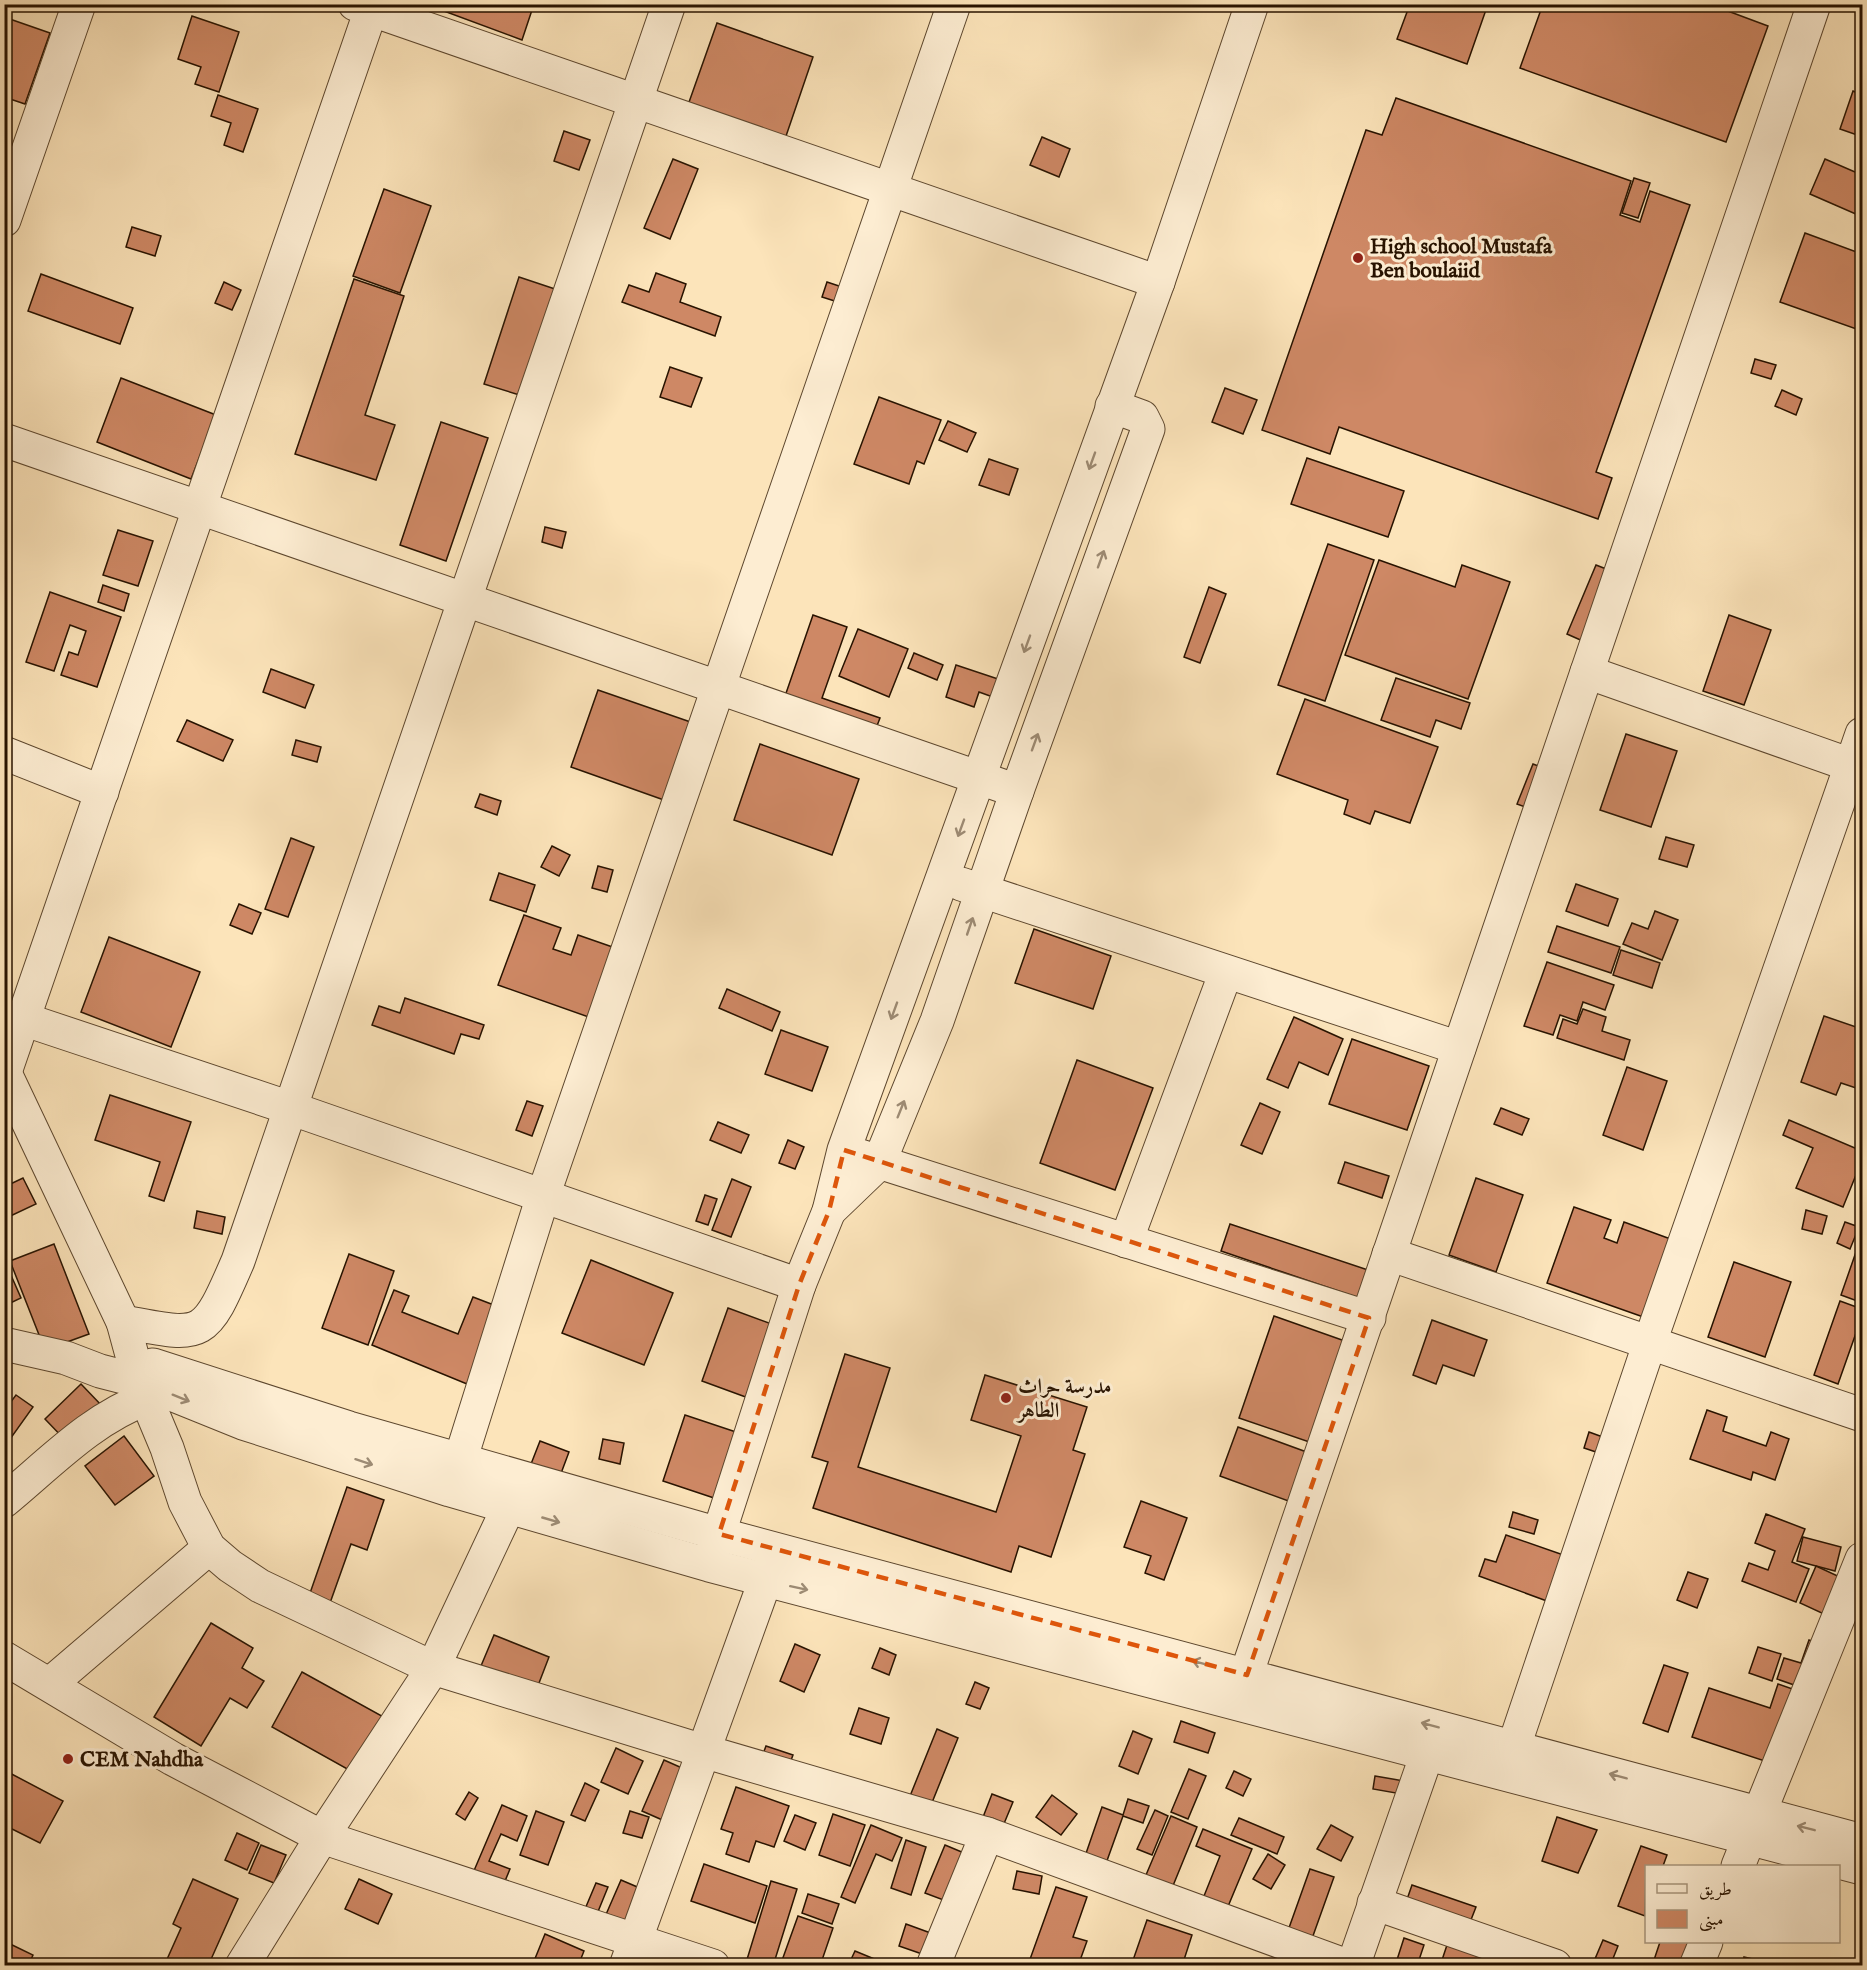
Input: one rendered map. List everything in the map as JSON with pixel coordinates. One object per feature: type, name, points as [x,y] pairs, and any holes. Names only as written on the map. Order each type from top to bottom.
[{"type":"street","points":[[4,220],[79,4]]},
{"type":"street","points":[[123,1322],[181,1332],[196,1329],[209,1318],[223,1296],[290,1108],[669,4]]},
{"type":"street","points":[[450,1490],[543,1196],[717,685],[954,4]]},
{"type":"street","points":[[709,1565],[799,1285],[829,1211],[844,1150],[1158,282],[1252,4]]},
{"type":"street","points":[[1242,1689],[1815,4]]},
{"type":"street","points":[[1158,282],[366,6],[200,509],[5,1072],[123,1322],[139,1379],[167,1448],[185,1502],[209,1548],[260,1586],[434,1668],[703,1751],[987,1834],[1347,1965]]},
{"type":"street","points":[[829,1211],[879,1163],[937,1021],[1017,791],[1148,429],[1148,424],[1142,417],[1112,406]]},
{"type":"street","points":[[4,440],[464,600],[717,685],[1017,791]]},
{"type":"street","points":[[1587,672],[1857,767]]},
{"type":"street","points":[[1509,1761],[1650,1342],[1857,767],[1863,734]]},
{"type":"street","points":[[4,753],[102,792]]},
{"type":"street","points":[[942,878],[1459,1048]]},
{"type":"street","points":[[1126,1241],[1226,972]]},
{"type":"street","points":[[23,1020],[290,1108],[799,1285]]},
{"type":"street","points":[[844,1150],[1369,1318]]},
{"type":"street","points":[[1389,1254],[1863,1415]]},
{"type":"street","points":[[4,1344],[66,1358],[100,1371],[349,1428],[460,1459],[777,1549],[1242,1689],[1509,1761],[1750,1839],[1863,1868]]},
{"type":"street","points":[[139,1379],[243,1423],[450,1490],[509,1509],[766,1581],[1242,1689],[1426,1754],[1509,1761]]},
{"type":"street","points":[[4,1501],[101,1422],[132,1404],[139,1379]]},
{"type":"street","points":[[242,1965],[322,1837],[434,1668],[523,1477]]},
{"type":"street","points":[[50,1684],[209,1548]]},
{"type":"street","points":[[631,1953],[777,1549]]},
{"type":"street","points":[[1750,1839],[1863,1559]]},
{"type":"street","points":[[4,1658],[172,1759],[322,1837],[631,1953],[713,1965]]},
{"type":"street","points":[[1353,1965],[1426,1754]]},
{"type":"street","points":[[1750,1839],[1793,1825],[1863,1841]]},
{"type":"street","points":[[933,1965],[987,1834]]},
{"type":"street","points":[[1374,1903],[1555,1965]]},
{"type":"street","points":[[1696,1965],[1705,1943]]},
{"type":"highlighted area","points":[[844,1150],[1369,1318],[1247,1675],[719,1534],[799,1285],[829,1211]]},
{"type":"building","points":[[425,4],[534,4],[522,40]]},
{"type":"building","points":[[1410,4],[1488,4],[1467,64],[1397,39]]},
{"type":"building","points":[[1543,4],[1709,4],[1768,26],[1726,142],[1520,68]]},
{"type":"building","points":[[192,16],[239,32],[219,92],[195,84],[201,67],[178,59]]},
{"type":"building","points":[[4,17],[50,33],[25,104],[4,97]]},
{"type":"building","points":[[717,23],[813,57],[785,139],[688,105]]},
{"type":"building","points":[[1853,91],[1862,95],[1860,136],[1840,129]]},
{"type":"building","points":[[218,95],[258,109],[243,152],[224,145],[231,123],[211,116]]},
{"type":"building","points":[[1396,98],[1631,181],[1620,215],[1640,222],[1650,191],[1690,205],[1596,472],[1612,478],[1598,519],[1339,427],[1330,454],[1262,430],[1366,130],[1382,135]]},
{"type":"building","points":[[564,131],[590,140],[579,170],[554,161]]},
{"type":"building","points":[[1042,137],[1070,149],[1059,177],[1030,165]]},
{"type":"building","points":[[673,159],[698,169],[670,239],[644,228]]},
{"type":"building","points":[[1825,159],[1862,175],[1862,205],[1858,215],[1810,194]]},
{"type":"building","points":[[1634,178],[1650,183],[1638,218],[1622,213]]},
{"type":"building","points":[[384,189],[431,206],[400,293],[353,276]]},
{"type":"building","points":[[132,227],[161,236],[155,256],[126,247]]},
{"type":"building","points":[[1805,233],[1862,254],[1862,331],[1780,302]]},
{"type":"building","points":[[656,273],[686,284],[680,302],[721,317],[715,336],[622,302],[629,285],[649,292]]},
{"type":"building","points":[[41,274],[133,308],[120,344],[28,311]]},
{"type":"building","points":[[519,277],[561,291],[526,397],[484,384]]},
{"type":"building","points":[[354,279],[404,296],[365,415],[395,425],[376,480],[295,454]]},
{"type":"building","points":[[224,282],[241,290],[232,310],[215,303]]},
{"type":"building","points":[[827,282],[845,288],[841,303],[822,297]]},
{"type":"building","points":[[1755,359],[1776,365],[1771,379],[1751,373]]},
{"type":"building","points":[[670,367],[702,378],[691,407],[660,397]]},
{"type":"building","points":[[121,378],[216,415],[191,479],[97,442]]},
{"type":"building","points":[[1225,388],[1257,400],[1243,434],[1212,422]]},
{"type":"building","points":[[1782,390],[1802,399],[1796,415],[1775,406]]},
{"type":"building","points":[[879,397],[941,420],[924,464],[917,461],[909,484],[854,464]]},
{"type":"building","points":[[948,421],[976,433],[967,452],[939,440]]},
{"type":"building","points":[[441,422],[488,438],[446,561],[400,545]]},
{"type":"building","points":[[1307,458],[1404,491],[1388,537],[1291,504]]},
{"type":"building","points":[[989,459],[1018,469],[1009,495],[979,485]]},
{"type":"building","points":[[545,527],[566,532],[562,548],[542,542]]},
{"type":"building","points":[[118,530],[153,541],[138,586],[103,575]]},
{"type":"building","points":[[1328,544],[1374,560],[1325,701],[1278,685]]},
{"type":"building","points":[[1379,560],[1455,587],[1462,565],[1510,582],[1468,699],[1345,655]]},
{"type":"building","points":[[1596,565],[1624,576],[1594,646],[1567,634]]},
{"type":"building","points":[[103,585],[129,594],[124,611],[98,602]]},
{"type":"building","points":[[1209,587],[1226,594],[1200,663],[1184,657]]},
{"type":"building","points":[[50,592],[121,617],[97,687],[61,675],[69,652],[78,655],[86,631],[70,625],[54,671],[26,662]]},
{"type":"building","points":[[813,615],[847,627],[822,698],[880,718],[875,731],[784,699]]},
{"type":"building","points":[[1729,615],[1771,630],[1744,705],[1703,691]]},
{"type":"building","points":[[858,629],[908,649],[889,697],[839,676]]},
{"type":"building","points":[[914,653],[943,665],[937,680],[908,668]]},
{"type":"building","points":[[956,665],[1010,683],[1004,701],[979,692],[974,707],[946,697]]},
{"type":"building","points":[[271,669],[314,685],[305,708],[263,692]]},
{"type":"building","points":[[1396,678],[1470,703],[1461,729],[1436,720],[1430,737],[1381,720]]},
{"type":"building","points":[[598,690],[705,727],[678,805],[571,767]]},
{"type":"building","points":[[1305,699],[1438,747],[1410,823],[1375,811],[1370,824],[1344,814],[1348,800],[1277,774]]},
{"type":"building","points":[[187,720],[233,740],[223,761],[177,741]]},
{"type":"building","points":[[1626,734],[1677,751],[1651,827],[1600,810]]},
{"type":"building","points":[[296,740],[321,747],[317,762],[292,755]]},
{"type":"building","points":[[760,744],[859,779],[832,855],[734,820]]},
{"type":"building","points":[[1533,764],[1554,772],[1539,812],[1517,804]]},
{"type":"building","points":[[480,794],[501,801],[497,815],[475,807]]},
{"type":"building","points":[[1666,837],[1694,845],[1687,867],[1659,859]]},
{"type":"building","points":[[291,838],[314,847],[288,917],[265,909]]},
{"type":"building","points":[[552,846],[570,855],[559,876],[541,867]]},
{"type":"building","points":[[598,866],[613,870],[607,892],[592,888]]},
{"type":"building","points":[[499,873],[535,885],[526,912],[490,900]]},
{"type":"building","points":[[1576,884],[1618,899],[1608,926],[1566,911]]},
{"type":"building","points":[[239,904],[261,913],[252,934],[230,925]]},
{"type":"building","points":[[1655,911],[1678,920],[1662,960],[1623,944],[1632,923],[1648,929]]},
{"type":"building","points":[[524,915],[561,928],[553,949],[571,955],[578,935],[624,951],[600,1021],[498,985]]},
{"type":"building","points":[[1557,926],[1620,947],[1611,973],[1548,952]]},
{"type":"building","points":[[1034,929],[1111,956],[1093,1009],[1015,983]]},
{"type":"building","points":[[109,937],[200,972],[171,1047],[81,1012]]},
{"type":"building","points":[[1621,950],[1660,963],[1652,988],[1613,975]]},
{"type":"building","points":[[1547,962],[1614,985],[1605,1010],[1583,1002],[1577,1021],[1560,1015],[1553,1035],[1524,1026]]},
{"type":"building","points":[[727,989],[780,1012],[772,1031],[719,1008]]},
{"type":"building","points":[[405,998],[484,1025],[479,1039],[461,1034],[454,1054],[372,1025],[379,1006],[400,1013]]},
{"type":"building","points":[[1583,1009],[1606,1017],[1602,1031],[1630,1040],[1624,1060],[1557,1038],[1563,1019],[1577,1024]]},
{"type":"building","points":[[1824,1016],[1862,1029],[1862,1090],[1841,1083],[1836,1095],[1801,1082]]},
{"type":"building","points":[[1294,1017],[1343,1039],[1328,1075],[1299,1062],[1288,1088],[1267,1079]]},
{"type":"building","points":[[781,1030],[828,1047],[812,1091],[765,1074]]},
{"type":"building","points":[[1352,1039],[1429,1066],[1407,1130],[1329,1104]]},
{"type":"building","points":[[1077,1060],[1153,1088],[1115,1190],[1040,1163]]},
{"type":"building","points":[[1627,1067],[1667,1081],[1643,1150],[1603,1135]]},
{"type":"building","points":[[110,1095],[191,1122],[164,1201],[149,1196],[160,1162],[95,1140]]},
{"type":"building","points":[[527,1101],[543,1106],[532,1136],[516,1130]]},
{"type":"building","points":[[1260,1103],[1280,1112],[1262,1154],[1241,1145]]},
{"type":"building","points":[[1501,1108],[1529,1119],[1522,1135],[1494,1124]]},
{"type":"building","points":[[1789,1120],[1862,1151],[1862,1160],[1843,1207],[1796,1188],[1813,1148],[1783,1135]]},
{"type":"building","points":[[718,1122],[749,1135],[741,1153],[710,1140]]},
{"type":"building","points":[[788,1140],[804,1147],[795,1169],[779,1163]]},
{"type":"building","points":[[1345,1162],[1389,1176],[1382,1198],[1338,1183]]},
{"type":"building","points":[[23,1178],[36,1204],[4,1219],[4,1187]]},
{"type":"building","points":[[1476,1178],[1523,1195],[1496,1272],[1449,1255]]},
{"type":"building","points":[[732,1179],[751,1187],[731,1237],[712,1230]]},
{"type":"building","points":[[705,1195],[717,1199],[708,1225],[696,1221]]},
{"type":"building","points":[[1574,1207],[1611,1220],[1604,1238],[1617,1243],[1624,1222],[1676,1241],[1649,1319],[1547,1283]]},
{"type":"building","points":[[1806,1210],[1827,1216],[1822,1234],[1802,1229]]},
{"type":"building","points":[[197,1211],[225,1217],[222,1234],[194,1228]]},
{"type":"building","points":[[1845,1222],[1859,1227],[1850,1249],[1837,1243]]},
{"type":"building","points":[[1230,1224],[1368,1270],[1359,1298],[1221,1251]]},
{"type":"building","points":[[54,1244],[89,1334],[45,1350],[10,1261]]},
{"type":"building","points":[[1856,1252],[1862,1254],[1860,1302],[1841,1295]]},
{"type":"building","points":[[349,1254],[394,1271],[368,1345],[322,1328]]},
{"type":"building","points":[[591,1260],[673,1293],[644,1365],[562,1333]]},
{"type":"building","points":[[1734,1262],[1791,1282],[1765,1357],[1708,1337]]},
{"type":"building","points":[[10,1273],[21,1298],[4,1306],[4,1276]]},
{"type":"building","points":[[394,1290],[409,1296],[402,1312],[458,1334],[473,1297],[499,1307],[467,1384],[372,1345]]},
{"type":"building","points":[[1840,1301],[1862,1309],[1862,1316],[1838,1384],[1814,1375]]},
{"type":"building","points":[[728,1308],[788,1330],[762,1403],[702,1381]]},
{"type":"building","points":[[1274,1316],[1359,1346],[1324,1447],[1239,1418]]},
{"type":"building","points":[[1432,1320],[1487,1340],[1474,1376],[1443,1365],[1436,1384],[1413,1375]]},
{"type":"building","points":[[845,1354],[890,1368],[858,1467],[996,1512],[1021,1436],[971,1420],[985,1375],[1087,1407],[1073,1450],[1085,1454],[1051,1557],[1019,1546],[1011,1572],[813,1508],[828,1462],[812,1457]]},
{"type":"building","points":[[81,1384],[103,1407],[67,1442],[45,1419]]},
{"type":"building","points":[[16,1395],[33,1407],[8,1442],[4,1439],[4,1411]]},
{"type":"building","points":[[1707,1410],[1727,1417],[1723,1431],[1766,1446],[1771,1432],[1789,1439],[1775,1480],[1753,1472],[1751,1480],[1690,1459]]},
{"type":"building","points":[[685,1415],[757,1439],[735,1505],[663,1481]]},
{"type":"building","points":[[1238,1427],[1323,1458],[1305,1507],[1220,1476]]},
{"type":"building","points":[[1589,1432],[1611,1440],[1605,1455],[1584,1448]]},
{"type":"building","points":[[124,1436],[154,1476],[115,1505],[85,1466]]},
{"type":"building","points":[[603,1439],[624,1443],[620,1464],[599,1459]]},
{"type":"building","points":[[540,1441],[569,1452],[560,1476],[531,1464]]},
{"type":"building","points":[[347,1487],[384,1500],[367,1550],[351,1544],[330,1603],[309,1596]]},
{"type":"building","points":[[1141,1501],[1187,1518],[1164,1580],[1145,1573],[1151,1556],[1124,1547]]},
{"type":"building","points":[[1513,1512],[1538,1520],[1534,1534],[1509,1527]]},
{"type":"building","points":[[1766,1514],[1805,1529],[1792,1562],[1809,1569],[1796,1602],[1742,1581],[1749,1563],[1768,1570],[1775,1551],[1755,1543]]},
{"type":"building","points":[[1506,1535],[1572,1558],[1555,1604],[1479,1576],[1485,1559],[1496,1562]]},
{"type":"building","points":[[1803,1537],[1841,1547],[1835,1571],[1797,1561]]},
{"type":"building","points":[[1816,1566],[1855,1584],[1839,1621],[1800,1603]]},
{"type":"building","points":[[1688,1572],[1708,1579],[1697,1608],[1677,1600]]},
{"type":"building","points":[[211,1623],[253,1648],[242,1668],[264,1681],[247,1708],[230,1698],[201,1746],[154,1717]]},
{"type":"building","points":[[494,1635],[549,1657],[534,1696],[478,1673]]},
{"type":"building","points":[[1809,1640],[1835,1649],[1820,1694],[1777,1679],[1784,1658],[1801,1663]]},
{"type":"building","points":[[795,1644],[820,1655],[804,1692],[780,1681]]},
{"type":"building","points":[[1758,1647],[1781,1654],[1772,1681],[1749,1673]]},
{"type":"building","points":[[880,1648],[896,1655],[889,1675],[872,1668]]},
{"type":"building","points":[[1664,1665],[1688,1673],[1668,1732],[1643,1723]]},
{"type":"building","points":[[302,1672],[389,1720],[358,1775],[272,1727]]},
{"type":"building","points":[[975,1682],[989,1688],[980,1709],[966,1704]]},
{"type":"building","points":[[1778,1684],[1804,1693],[1786,1768],[1692,1737],[1709,1688],[1770,1708]]},
{"type":"building","points":[[859,1708],[889,1718],[881,1744],[850,1734]]},
{"type":"building","points":[[1181,1721],[1215,1733],[1208,1753],[1174,1742]]},
{"type":"building","points":[[937,1729],[958,1738],[927,1815],[906,1806]]},
{"type":"building","points":[[1133,1731],[1152,1739],[1138,1774],[1119,1766]]},
{"type":"building","points":[[766,1746],[793,1755],[787,1771],[760,1762]]},
{"type":"building","points":[[616,1748],[643,1761],[628,1794],[601,1782]]},
{"type":"building","points":[[664,1760],[709,1780],[667,1822],[642,1811]]},
{"type":"building","points":[[1189,1769],[1206,1776],[1188,1819],[1171,1812]]},
{"type":"building","points":[[4,1770],[63,1801],[40,1843],[4,1825]]},
{"type":"building","points":[[1234,1771],[1251,1779],[1243,1796],[1226,1788]]},
{"type":"building","points":[[1375,1776],[1410,1782],[1407,1795],[1373,1789]]},
{"type":"building","points":[[585,1783],[599,1790],[585,1821],[571,1815]]},
{"type":"building","points":[[736,1787],[789,1806],[774,1847],[756,1841],[749,1862],[726,1854],[733,1833],[721,1829]]},
{"type":"building","points":[[469,1792],[478,1798],[465,1820],[456,1814]]},
{"type":"building","points":[[992,1794],[1013,1802],[998,1838],[978,1830]]},
{"type":"building","points":[[1052,1795],[1077,1814],[1061,1835],[1036,1817]]},
{"type":"building","points":[[1128,1799],[1149,1806],[1143,1823],[1123,1816],[1104,1869],[1083,1862],[1102,1807],[1123,1815]]},
{"type":"building","points":[[502,1805],[527,1816],[517,1841],[501,1834],[489,1861],[510,1869],[500,1893],[470,1880]]},
{"type":"building","points":[[1155,1810],[1168,1816],[1152,1855],[1137,1849]]},
{"type":"building","points":[[536,1811],[564,1822],[548,1865],[520,1855]]},
{"type":"building","points":[[630,1811],[649,1817],[642,1838],[623,1833]]},
{"type":"building","points":[[833,1814],[865,1825],[850,1866],[819,1855]]},
{"type":"building","points":[[795,1815],[816,1823],[805,1850],[784,1841]]},
{"type":"building","points":[[1171,1816],[1197,1827],[1170,1893],[1143,1882]]},
{"type":"building","points":[[1557,1817],[1597,1830],[1578,1873],[1542,1861]]},
{"type":"building","points":[[1239,1818],[1284,1837],[1277,1854],[1231,1835]]},
{"type":"building","points":[[871,1825],[902,1838],[892,1861],[876,1854],[855,1903],[841,1897]]},
{"type":"building","points":[[1331,1825],[1353,1837],[1341,1861],[1317,1849]]},
{"type":"building","points":[[1203,1829],[1252,1849],[1224,1916],[1200,1906],[1220,1856],[1196,1846]]},
{"type":"building","points":[[237,1833],[259,1843],[247,1870],[225,1860]]},
{"type":"building","points":[[906,1840],[926,1847],[911,1895],[891,1888]]},
{"type":"building","points":[[261,1845],[286,1855],[274,1883],[249,1873]]},
{"type":"building","points":[[945,1845],[988,1863],[946,1901],[925,1893]]},
{"type":"building","points":[[1641,1846],[1667,1855],[1663,1865],[1645,1865],[1645,1916],[1618,1906]]},
{"type":"building","points":[[1268,1854],[1285,1865],[1271,1889],[1253,1879]]},
{"type":"building","points":[[704,1864],[767,1886],[755,1923],[691,1901]]},
{"type":"building","points":[[1310,1869],[1334,1877],[1309,1947],[1285,1939]]},
{"type":"building","points":[[1017,1871],[1042,1876],[1039,1894],[1013,1889]]},
{"type":"building","points":[[193,1879],[238,1899],[208,1966],[164,1966],[181,1928],[173,1924]]},
{"type":"building","points":[[359,1879],[392,1894],[378,1924],[345,1909]]},
{"type":"building","points":[[621,1880],[642,1889],[625,1928],[604,1919]]},
{"type":"building","points":[[771,1881],[797,1889],[773,1966],[745,1966]]},
{"type":"building","points":[[596,1883],[608,1887],[597,1914],[585,1909]]},
{"type":"building","points":[[1412,1885],[1476,1907],[1467,1930],[1404,1908]]},
{"type":"building","points":[[1056,1887],[1087,1897],[1073,1937],[1087,1941],[1078,1966],[1039,1966],[1029,1962]]},
{"type":"building","points":[[808,1894],[839,1904],[832,1924],[802,1913]]},
{"type":"building","points":[[798,1916],[833,1928],[820,1966],[780,1966]]},
{"type":"building","points":[[1147,1920],[1192,1935],[1182,1966],[1131,1966]]},
{"type":"building","points":[[906,1924],[958,1943],[951,1964],[899,1946]]},
{"type":"building","points":[[545,1934],[584,1951],[578,1966],[532,1966]]},
{"type":"building","points":[[1404,1938],[1424,1945],[1417,1966],[1395,1966]]},
{"type":"building","points":[[1603,1940],[1618,1946],[1610,1966],[1592,1966]]},
{"type":"building","points":[[4,1941],[33,1955],[28,1966],[4,1966]]},
{"type":"building","points":[[1660,1943],[1711,1943],[1702,1966],[1652,1966]]},
{"type":"building","points":[[1447,1945],[1483,1958],[1480,1966],[1440,1966]]},
{"type":"building","points":[[855,1951],[889,1965],[889,1966],[848,1966]]},
{"type":"building","points":[[1744,1957],[1783,1966],[1742,1966]]},
{"type":"place","name":"High school Mustafa Ben boulaiid","points":[[1358,258]]},
{"type":"place","name":"مدرسة حراث الطاهر","points":[[1006,1398]]},
{"type":"place","name":"CEM Nahdha","points":[[68,1759]]}]
